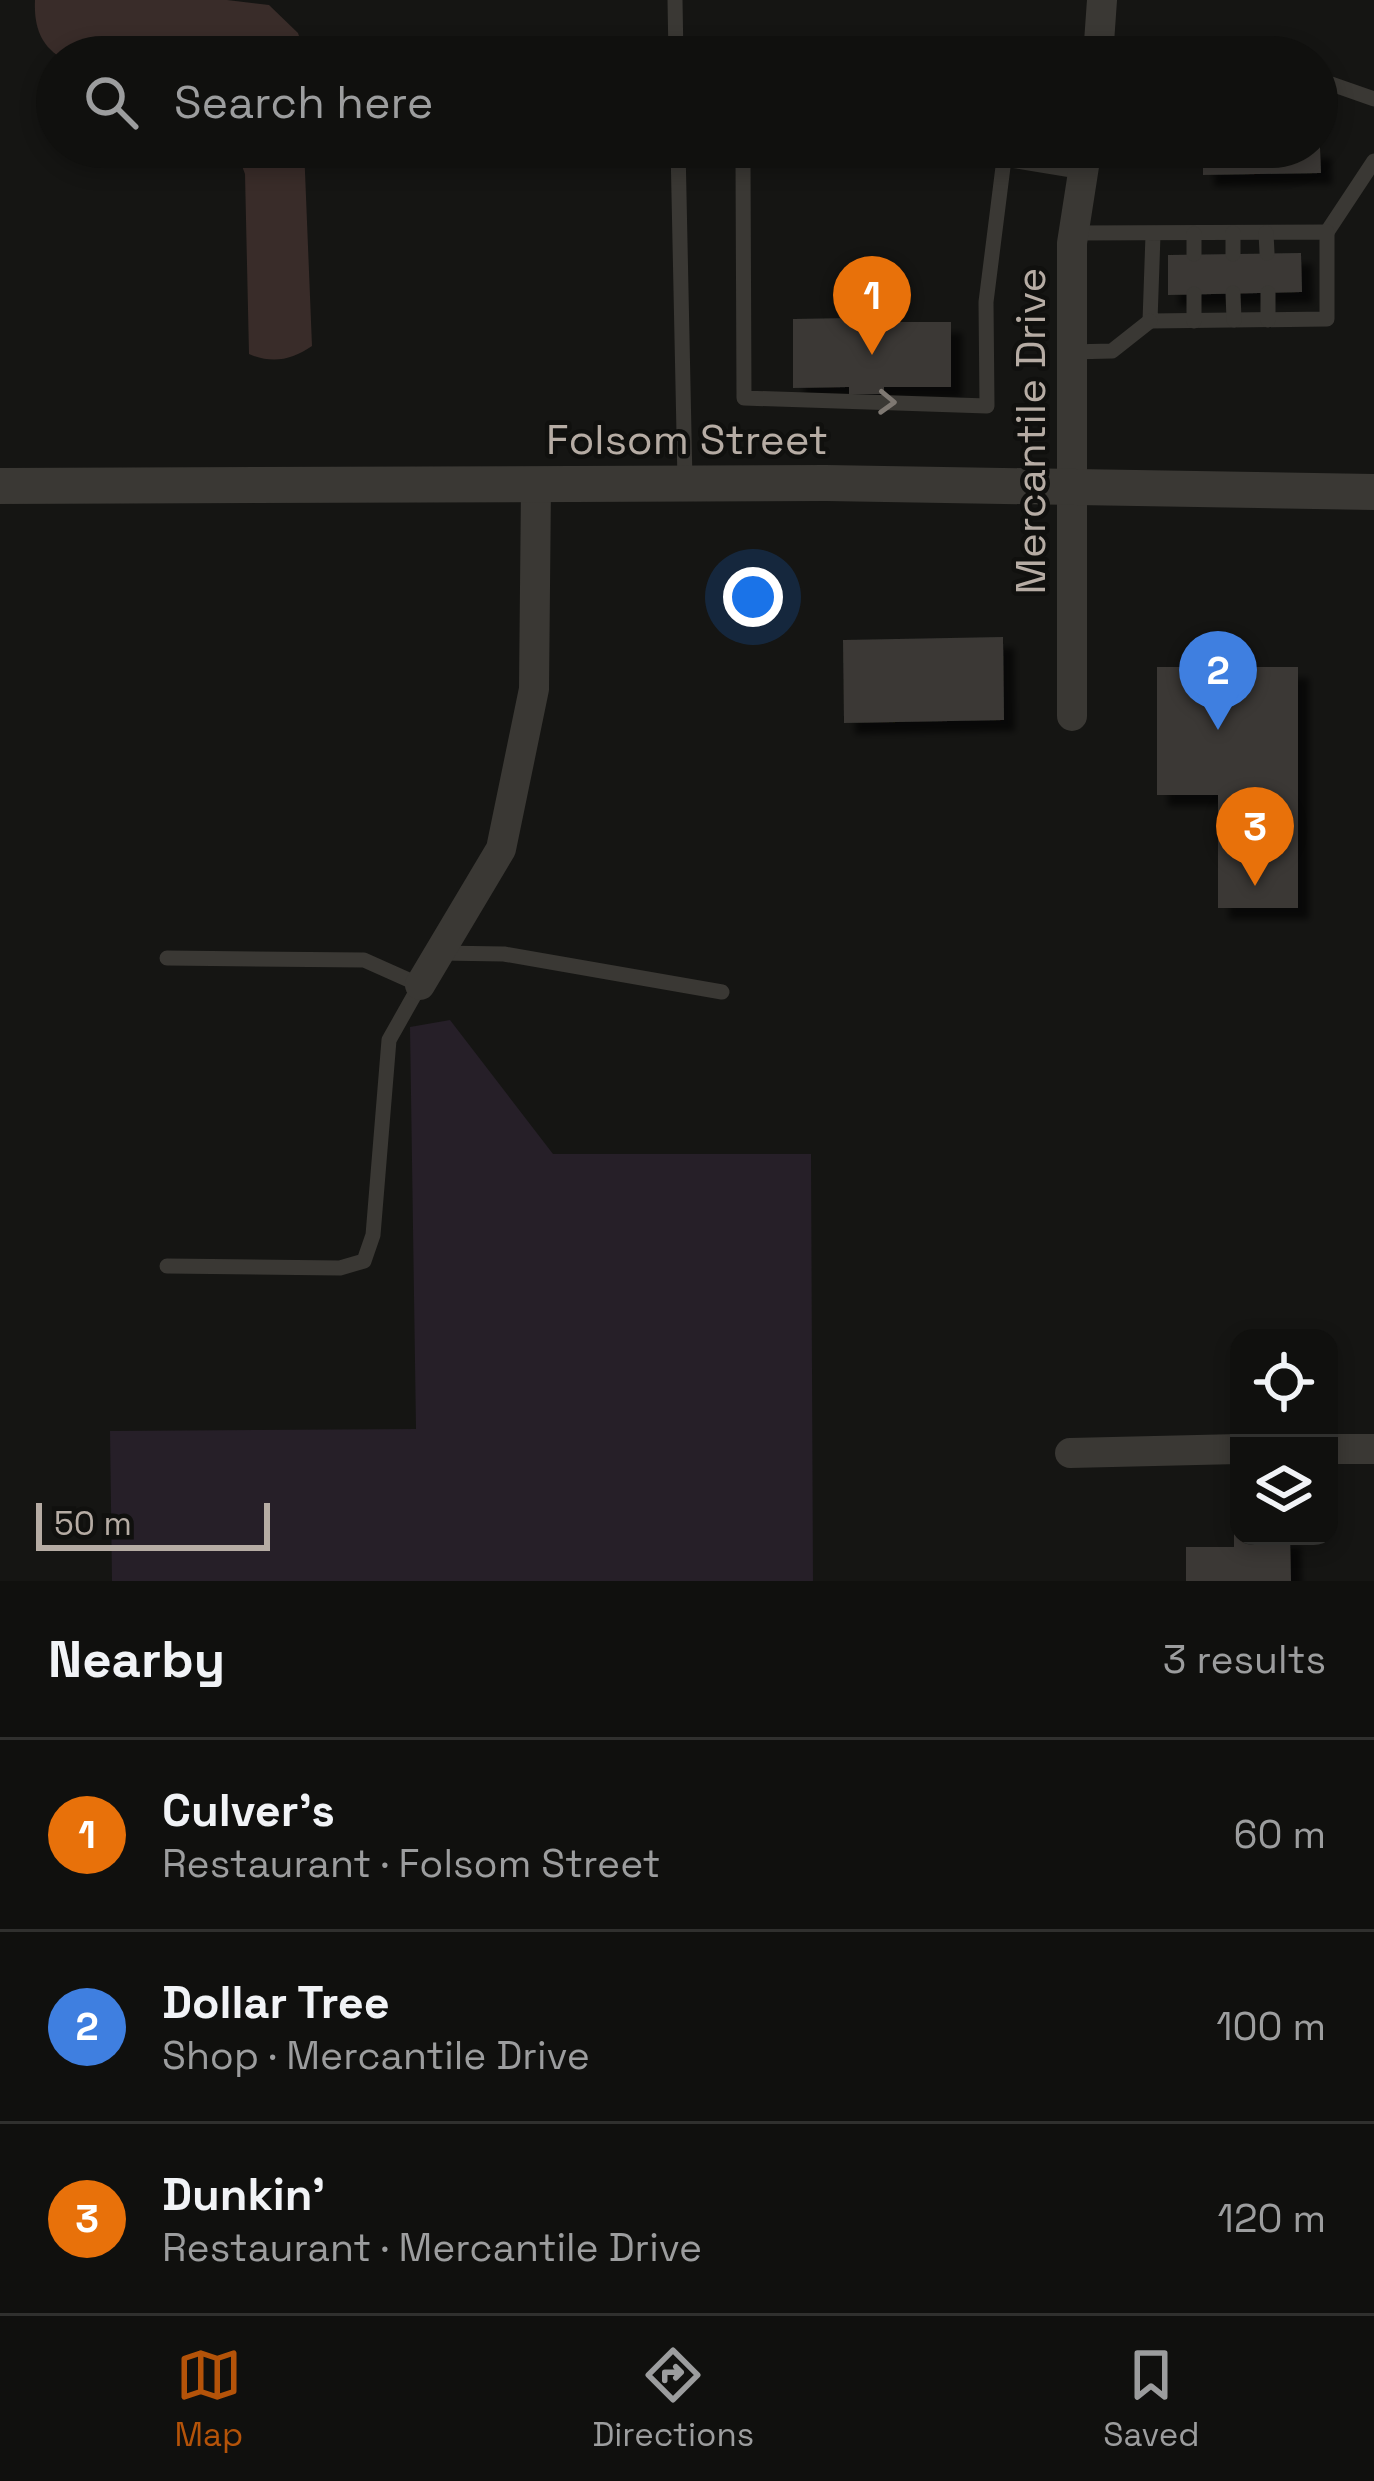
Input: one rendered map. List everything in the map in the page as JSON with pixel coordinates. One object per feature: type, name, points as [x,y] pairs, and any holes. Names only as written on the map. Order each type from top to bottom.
[{"type":"street","points":[[1099,36],[1102,0]]},
{"type":"street","name":"Mercantile Drive","points":[[1072,716],[1070,352],[1073,233],[1085,168]]},
{"type":"street","name":"Folsom Street","points":[[0,486],[685,484],[1374,492]]},
{"type":"street","points":[[420,986],[501,849],[534,688],[536,485]]},
{"type":"street","points":[[1070,1453],[1230,1449]]},
{"type":"street","points":[[1338,1449],[1374,1449]]},
{"type":"lane","points":[[675,0],[676,36]]},
{"type":"lane","points":[[1338,87],[1374,98]]},
{"type":"lane","points":[[1070,352],[1112,350],[1150,321],[1327,319],[1327,232],[1374,161]]},
{"type":"lane","points":[[678,168],[685,484]]},
{"type":"lane","points":[[743,168],[744,398],[987,406],[990,277],[1003,168]]},
{"type":"lane","points":[[1073,233],[1327,232]]},
{"type":"lane","points":[[1233,233],[1234,254]]},
{"type":"lane","points":[[1267,233],[1267,253]]},
{"type":"lane","points":[[1194,234],[1194,254]]},
{"type":"lane","points":[[1150,321],[1153,235]]},
{"type":"lane","points":[[1234,293],[1234,320]]},
{"type":"lane","points":[[1268,293],[1268,320]]},
{"type":"lane","points":[[1194,294],[1194,321]]},
{"type":"lane","points":[[440,952],[504,954],[722,992]]},
{"type":"lane","points":[[167,958],[364,960],[420,986],[389,1040],[373,1235],[364,1262],[340,1268],[167,1266]]},
{"type":"shaded area","points":[[35,0],[227,0],[269,5],[299,36],[41,36]]},
{"type":"shaded area","points":[[243,168],[305,168],[312,346],[297,355],[274,360],[249,354]]},
{"type":"shaded area","points":[[450,1020],[553,1154],[811,1154],[813,1581],[112,1581],[110,1431],[416,1429],[410,1027]]},
{"type":"building","points":[[1203,168],[1321,168],[1321,173],[1203,175]]},
{"type":"building","points":[[1301,253],[1302,292],[1168,295],[1168,255]]},
{"type":"building","points":[[851,312],[883,312],[883,322],[951,322],[951,387],[884,387],[884,394],[849,394],[849,387],[793,388],[793,319],[851,318]]},
{"type":"building","points":[[1003,637],[1004,720],[844,723],[843,640]]},
{"type":"building","points":[[1157,667],[1298,667],[1298,908],[1218,908],[1218,795],[1157,795]]},
{"type":"building","points":[[1290,1545],[1291,1581],[1186,1581],[1186,1547]]},
{"type":"place","name":"Culver's","points":[[872,355]]},
{"type":"place","name":"Dollar Tree","points":[[1218,730]]},
{"type":"place","name":"Dunkin'","points":[[1255,886]]}]
